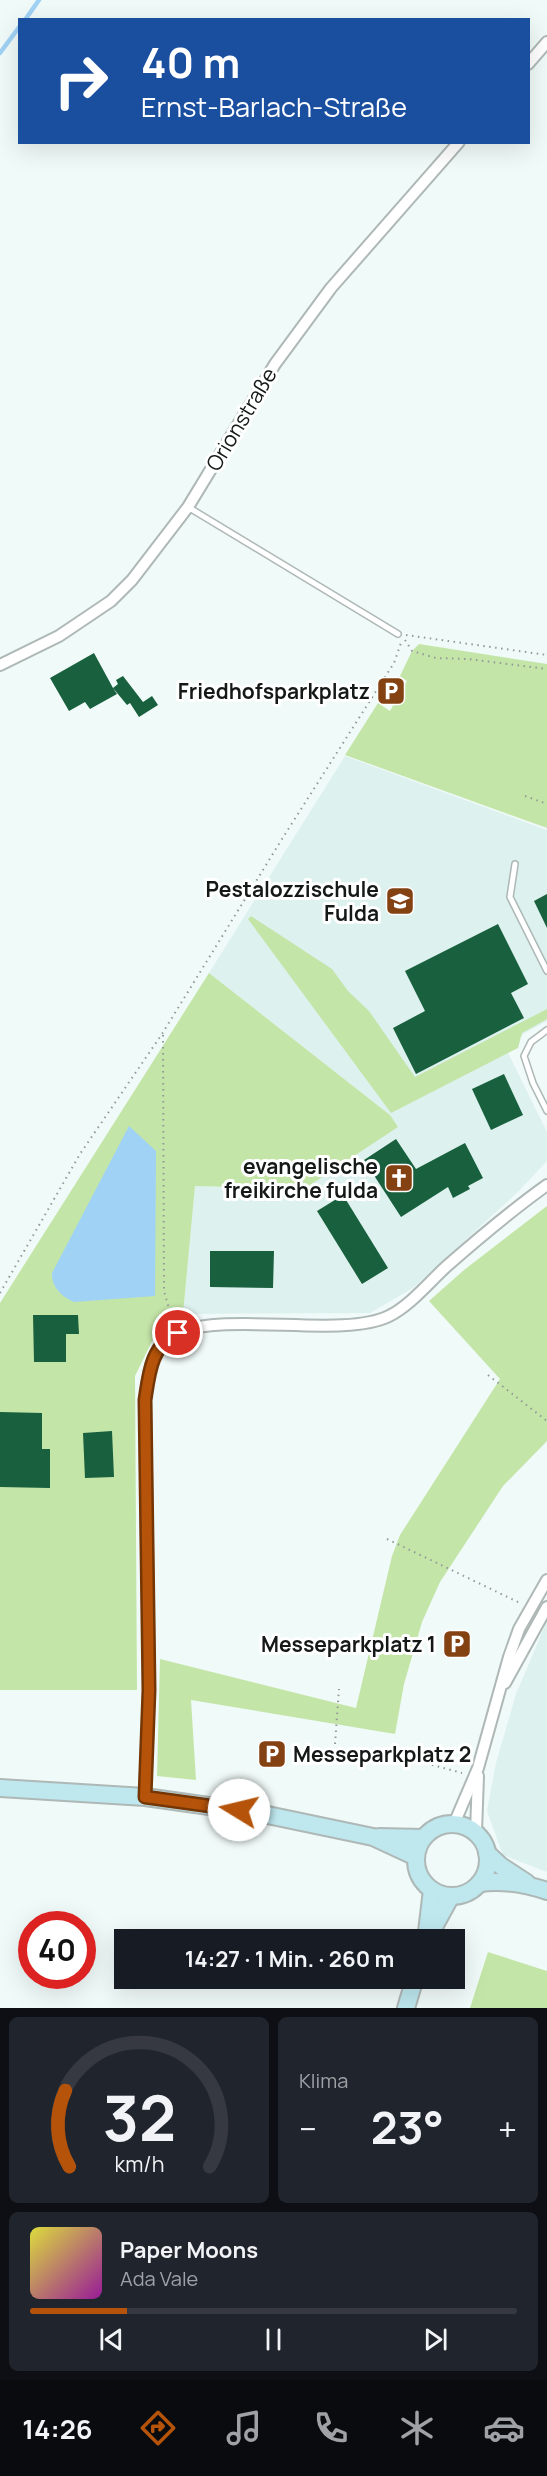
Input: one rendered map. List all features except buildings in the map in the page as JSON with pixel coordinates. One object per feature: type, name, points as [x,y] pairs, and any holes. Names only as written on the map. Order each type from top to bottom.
[{"type":"street","points":[[530,62],[547,42]]},
{"type":"street","name":"Orionstraße","points":[[0,665],[59,636],[111,601],[132,580],[188,507],[274,364],[331,288],[457,144]]},
{"type":"street","points":[[145,1797],[149,1690],[145,1400],[150,1369],[162,1344],[178,1333],[209,1325],[338,1324],[376,1320],[390,1315],[509,1212],[547,1185]]},
{"type":"street","points":[[454,1824],[478,1768],[519,1629],[547,1580]]},
{"type":"street","points":[[502,1688],[547,1607]]},
{"type":"street","points":[[476,1832],[478,1768]]},
{"type":"street","points":[[0,1788],[145,1797],[248,1812],[373,1837],[423,1838]]},
{"type":"street","points":[[488,1853],[488,1864],[480,1883],[472,1890],[451,1896],[432,1890],[419,1876],[416,1857],[423,1838],[442,1825],[454,1824],[465,1826],[476,1832],[488,1853],[501,1866],[531,1885],[547,1891]]},
{"type":"street","points":[[373,1837],[416,1857]]},
{"type":"street","points":[[480,1883],[494,1881],[531,1885]]},
{"type":"street","points":[[428,1929],[432,1890]]},
{"type":"street","points":[[433,1929],[451,1896]]},
{"type":"street","points":[[406,2008],[412,1989]]},
{"type":"lane","points":[[188,507],[400,636]]},
{"type":"lane","points":[[515,864],[510,897],[547,971]]},
{"type":"lane","points":[[547,1030],[531,1042],[524,1056],[533,1083],[547,1111]]},
{"type":"path","points":[[400,636],[547,655]]},
{"type":"path","points":[[400,636],[412,651],[436,658],[467,659],[547,669]]},
{"type":"path","points":[[0,1293],[80,1154],[162,1034],[394,663],[400,636]]},
{"type":"path","points":[[525,796],[547,804]]},
{"type":"path","points":[[162,1034],[164,1040],[164,1291],[169,1313],[178,1333]]},
{"type":"path","points":[[488,1375],[547,1421]]},
{"type":"path","points":[[387,1539],[525,1605]]},
{"type":"path","points":[[335,1744],[339,1689]]},
{"type":"path","points":[[403,1757],[462,1773]]},
{"type":"shaded area","name":"Pestalozzischule Fulda","points":[[345,756],[547,830],[547,1021],[523,1034],[508,1053],[547,1132],[547,1161],[519,1191],[413,1288],[370,1313],[183,1314],[195,1186],[304,1189],[390,1115],[209,973]]},
{"type":"shaded area","points":[[547,1621],[547,1872],[503,1855],[487,1811],[496,1763],[516,1694]]},
{"type":"green space","points":[[419,644],[547,664],[547,828],[345,755],[378,703],[390,711],[407,681],[400,676],[412,651]]},
{"type":"green space","points":[[251,916],[332,969],[348,991],[369,1011],[415,1077],[547,1009],[547,1019],[522,1033],[518,1048],[391,1113],[248,919]]},
{"type":"green space","points":[[209,973],[390,1115],[398,1127],[304,1189],[195,1186],[183,1314],[157,1331],[135,1376],[137,1690],[0,1690],[0,1303]]},
{"type":"green space","points":[[547,1206],[547,1441],[503,1486],[440,1582],[422,1622],[404,1684],[395,1734],[191,1700],[196,1780],[157,1776],[160,1659],[356,1708],[392,1556],[400,1535],[500,1379],[429,1301],[464,1270]]},
{"type":"green space","points":[[488,1952],[547,1971],[547,2008],[470,2008]]},
{"type":"water","points":[[129,1126],[156,1151],[155,1296],[74,1302],[58,1291],[53,1283],[52,1273]]},
{"type":"waterway","points":[[26,18],[39,0]]},
{"type":"waterway","points":[[0,53],[18,29]]},
{"type":"place","name":"Friedhofsparkplatz","points":[[391,691]]},
{"type":"place","name":"Pestalozzischule Fulda","points":[[400,901]]},
{"type":"place","name":"evangelische freikirche fulda","points":[[399,1178]]},
{"type":"place","name":"Messeparkplatz 1","points":[[457,1644]]},
{"type":"place","name":"Messeparkplatz 2","points":[[272,1754]]},
{"type":"route","points":[[178,1333],[162,1344],[155,1355],[150,1369],[145,1400],[149,1690],[145,1797],[239,1810]]}]
